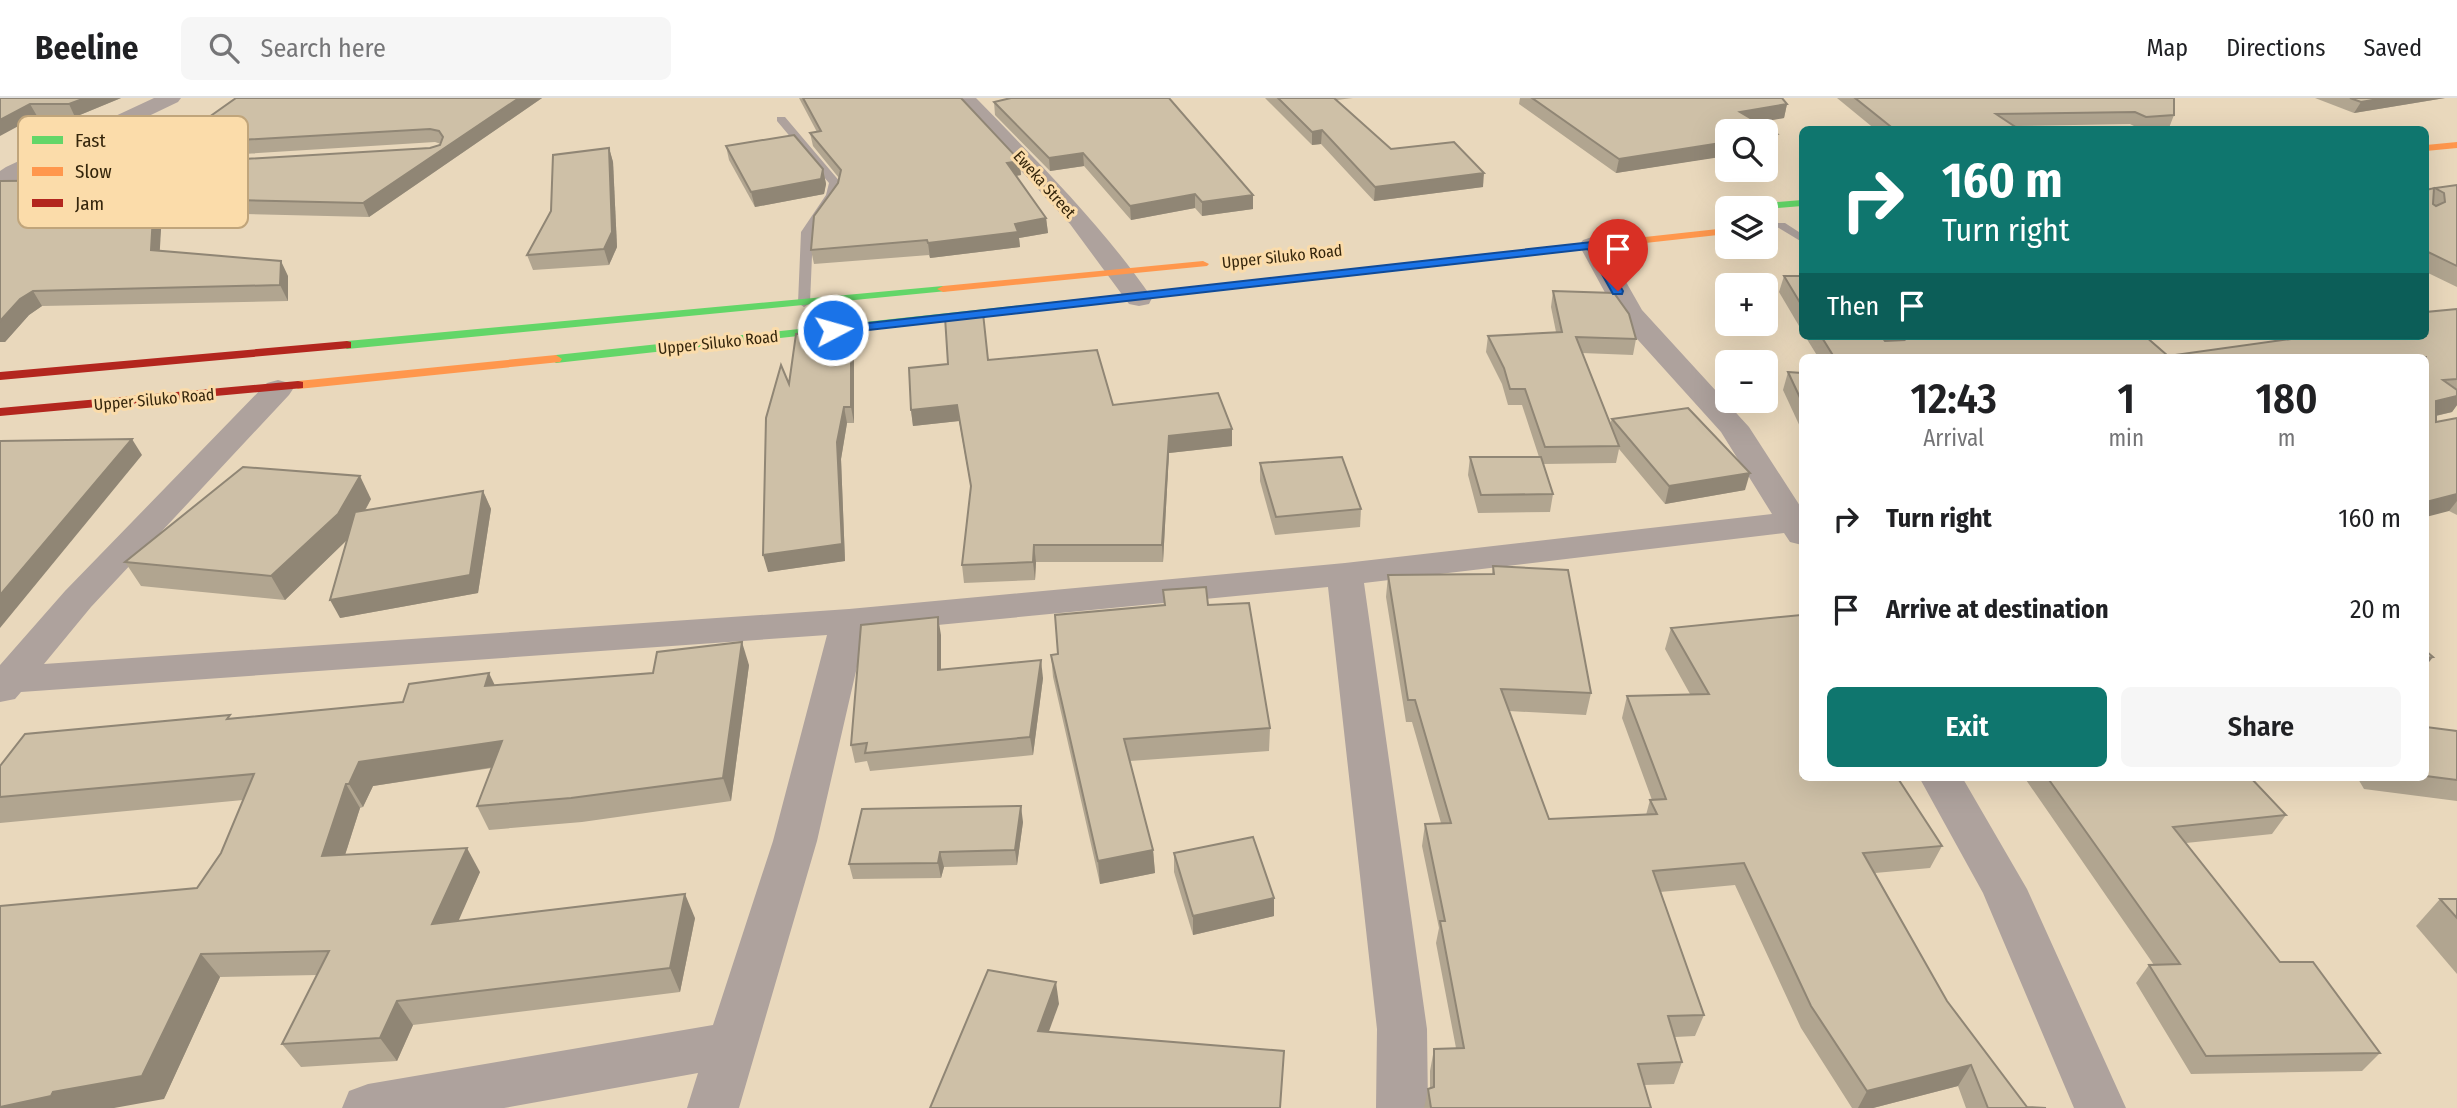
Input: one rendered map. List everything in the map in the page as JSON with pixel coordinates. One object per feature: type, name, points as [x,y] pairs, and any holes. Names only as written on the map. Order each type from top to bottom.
[{"type":"main road","points":[[2429,148],[2457,145]]},
{"type":"main road","points":[[1778,205],[1799,203]]},
{"type":"main road","points":[[1778,225],[1799,223]]},
{"type":"main road","name":"Upper Siluko Road","points":[[0,412],[278,389],[1139,298],[1715,232]]},
{"type":"main road","name":"Upper Siluko Road","points":[[0,376],[804,303],[1219,262]]},
{"type":"street","points":[[133,116],[171,98]]},
{"type":"street","name":"Eweka Street","points":[[979,104],[1123,272]]},
{"type":"street","points":[[0,178],[18,170]]},
{"type":"street","points":[[0,178],[18,177]]},
{"type":"street","points":[[1592,246],[1630,314],[1733,427],[1799,525]]},
{"type":"street","points":[[1123,272],[1139,298]]},
{"type":"street","points":[[3,683],[78,599],[278,389]]},
{"type":"street","points":[[3,683],[849,621],[1345,574],[1799,526]]},
{"type":"street","points":[[1345,574],[1402,1030],[1402,1108]]},
{"type":"street","points":[[713,1108],[795,841],[849,621]]},
{"type":"street","points":[[1942,781],[2004,889],[2100,1108]]},
{"type":"street","points":[[368,1108],[733,1044]]},
{"type":"lane","points":[[780,119],[835,183],[832,195],[807,232],[804,303]]},
{"type":"lane","points":[[1778,228],[1799,238]]},
{"type":"building","points":[[0,98],[85,98],[69,104],[30,104],[0,120]]},
{"type":"building","points":[[236,98],[519,98],[363,203],[248,200],[248,159],[430,148],[440,145],[443,137],[439,131],[430,129],[248,140],[248,116],[211,116]]},
{"type":"building","points":[[803,98],[961,98],[1020,161],[1007,163],[1046,218],[1015,224],[1018,232],[928,243],[927,240],[811,250],[814,216],[838,183],[841,170],[810,133],[821,131]]},
{"type":"building","points":[[1011,98],[1169,98],[1253,195],[1202,202],[1195,194],[1130,206],[1083,153],[1049,158],[994,102]]},
{"type":"building","points":[[1278,98],[1334,98],[1391,149],[1454,142],[1484,173],[1375,187],[1322,130],[1312,132]]},
{"type":"building","points":[[1532,98],[1782,98],[1787,104],[1740,112],[1752,119],[1715,119],[1715,144],[1619,159]]},
{"type":"building","points":[[1855,98],[2174,98],[2174,115],[2146,117],[2135,112],[1996,114],[2014,126],[1890,126]]},
{"type":"building","points":[[2350,98],[2384,98],[2361,102]]},
{"type":"building","points":[[794,135],[823,169],[821,179],[751,192],[726,146]]},
{"type":"building","points":[[609,148],[612,232],[604,249],[527,255],[551,211],[553,155]]},
{"type":"building","points":[[0,181],[18,181],[18,228],[152,228],[151,250],[281,261],[280,285],[33,291],[20,299],[0,321]]},
{"type":"building","points":[[2457,185],[2457,266],[2429,252],[2429,189],[2434,188],[2433,204],[2436,206],[2445,202],[2444,193],[2435,188]]},
{"type":"building","points":[[1784,276],[1799,276],[1799,301]]},
{"type":"building","points":[[1553,291],[1614,293],[1629,314],[1636,339],[1576,337],[1619,446],[1545,447],[1525,389],[1510,389],[1504,368],[1488,336],[1562,332]]},
{"type":"building","points":[[2457,309],[2457,379],[2443,380],[2457,390],[2457,396],[2436,401],[2436,422],[2457,418],[2457,494],[2429,501],[2429,354],[2182,354],[2283,340],[2429,340],[2429,312]]},
{"type":"building","points":[[983,313],[988,360],[1097,350],[1113,405],[1218,393],[1232,429],[1169,436],[1162,545],[1034,545],[1033,562],[962,565],[971,486],[957,405],[911,410],[909,368],[948,364],[945,317]]},
{"type":"building","points":[[851,323],[851,407],[844,407],[837,442],[842,544],[763,555],[766,418],[781,365],[789,384],[796,334],[813,333],[813,328]]},
{"type":"building","points":[[1823,340],[1885,341],[2150,340],[2166,354],[1832,354]]},
{"type":"building","points":[[1788,372],[1799,373],[1799,396]]},
{"type":"building","points":[[1688,408],[1750,473],[1669,486],[1612,419]]},
{"type":"building","points":[[132,439],[0,595],[0,441]]},
{"type":"building","points":[[1342,457],[1361,509],[1276,517],[1260,463]]},
{"type":"building","points":[[1470,457],[1541,457],[1553,494],[1481,495]]},
{"type":"building","points":[[243,467],[360,476],[338,514],[271,576],[125,562]]},
{"type":"building","points":[[483,491],[470,575],[330,600],[355,512]]},
{"type":"building","points":[[1493,566],[1568,570],[1591,693],[1501,689],[1549,819],[1657,814],[1650,800],[1666,799],[1627,696],[1709,694],[1671,628],[1799,615],[1799,781],[1900,781],[1942,846],[1863,853],[1947,1001],[2027,1107],[2046,1108],[1988,1108],[1971,1065],[1867,1091],[1811,1006],[1744,863],[1653,871],[1704,1015],[1668,1016],[1682,1062],[1638,1064],[1651,1108],[1431,1108],[1428,1089],[1434,1087],[1434,1049],[1464,1048],[1440,921],[1445,921],[1425,824],[1451,823],[1415,700],[1408,700],[1388,575],[1494,574]]},
{"type":"building","points":[[1206,587],[1208,605],[1249,603],[1270,728],[1124,739],[1153,850],[1098,861],[1051,655],[1058,654],[1055,615],[1165,605],[1163,590]]},
{"type":"building","points":[[938,617],[938,670],[1041,660],[1030,737],[865,753],[867,743],[851,745],[861,625]]},
{"type":"building","points":[[742,642],[723,778],[571,798],[477,806],[502,741],[359,762],[349,784],[346,784],[322,856],[467,848],[432,924],[685,894],[670,968],[397,1001],[380,1038],[282,1044],[329,951],[201,954],[142,1076],[53,1092],[51,1096],[0,1107],[0,906],[197,888],[221,853],[254,774],[0,797],[0,766],[25,734],[403,702],[409,684],[489,673],[485,686],[653,673],[657,652]]},
{"type":"building","points":[[2429,727],[2457,731],[2457,780],[2429,776]]},
{"type":"building","points":[[2050,781],[2254,781],[2286,815],[2173,827],[2280,962],[2313,962],[2380,1053],[2206,1056],[2149,965],[2180,964]]},
{"type":"building","points":[[1021,806],[1015,850],[940,852],[938,863],[849,864],[862,809]]},
{"type":"building","points":[[1253,837],[1274,898],[1193,916],[1174,853]]},
{"type":"building","points":[[2440,899],[2457,899],[2457,918]]},
{"type":"building","points":[[988,970],[1056,982],[1038,1031],[1284,1051],[1280,1108],[930,1108]]},
{"type":"traffic: fast","points":[[1778,205],[1799,203]]},
{"type":"traffic: fast","points":[[347,345],[943,289]]},
{"type":"traffic: fast","points":[[556,359],[1200,289]]},
{"type":"traffic: slow","points":[[2429,148],[2457,145]]},
{"type":"traffic: slow","points":[[1200,289],[1715,232]]},
{"type":"traffic: slow","points":[[943,289],[1203,264]]},
{"type":"traffic: slow","points":[[298,385],[556,359]]},
{"type":"traffic: jam","points":[[0,376],[347,345]]},
{"type":"traffic: jam","points":[[0,412],[298,385]]},
{"type":"route","points":[[833,330],[1592,246],[1618,291]]}]
